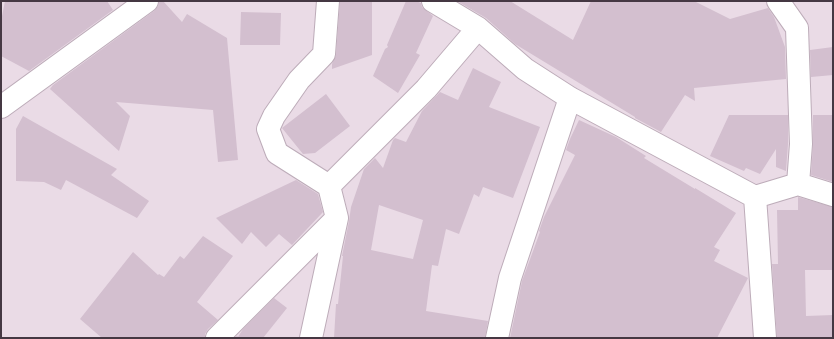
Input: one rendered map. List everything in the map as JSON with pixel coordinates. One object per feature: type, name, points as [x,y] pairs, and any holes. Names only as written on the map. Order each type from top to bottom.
[{"type":"street","points":[[1,107],[147,1]]},
{"type":"street","points":[[311,338],[337,218],[329,186],[277,153],[268,129],[274,116],[299,80],[324,54],[328,1]]},
{"type":"street","points":[[433,1],[478,28],[525,69],[570,98],[755,197],[798,184],[833,195]]},
{"type":"street","points":[[778,1],[797,28],[801,144],[798,184]]},
{"type":"street","points":[[329,186],[426,89],[478,28]]},
{"type":"street","points":[[497,338],[510,278],[570,98]]},
{"type":"street","points":[[755,197],[765,338]]},
{"type":"street","points":[[217,338],[337,218]]},
{"type":"shaded area","points":[[1,1],[833,1],[833,338],[1,338]]},
{"type":"building","points":[[5,1],[107,1],[113,10],[29,71],[1,56],[1,21]]},
{"type":"building","points":[[159,1],[163,1],[182,22],[187,14],[227,38],[238,160],[218,162],[213,110],[116,102],[130,116],[119,151],[50,89],[53,85],[154,11],[158,6]]},
{"type":"building","points":[[340,1],[372,1],[372,55],[332,69],[332,64],[336,55]]},
{"type":"building","points":[[406,1],[416,1],[421,3],[422,7],[433,16],[416,53],[420,55],[398,93],[373,76],[385,49],[388,47],[387,45]]},
{"type":"building","points":[[457,1],[510,1],[573,40],[591,1],[694,1],[730,19],[768,8],[774,17],[785,47],[786,79],[694,88],[695,101],[685,95],[661,132],[635,118],[515,44],[486,18]]},
{"type":"building","points":[[241,12],[281,13],[280,45],[240,45]]},
{"type":"building","points":[[833,47],[833,75],[811,77],[810,50]]},
{"type":"building","points":[[473,68],[501,82],[489,107],[540,127],[513,198],[483,187],[479,197],[474,194],[459,234],[446,229],[438,266],[432,265],[426,311],[488,321],[485,338],[334,338],[336,304],[338,304],[342,256],[351,207],[364,169],[375,158],[383,168],[393,140],[395,138],[406,142],[422,111],[440,92],[458,100]],"holes":[[[379,205],[423,220],[413,259],[371,250]]]},
{"type":"building","points":[[326,94],[350,126],[315,153],[303,154],[282,128]]},
{"type":"building","points":[[729,115],[788,115],[786,171],[776,167],[776,149],[760,174],[746,168],[744,171],[710,156]]},
{"type":"building","points":[[813,115],[833,115],[833,182],[811,175]]},
{"type":"building","points":[[23,116],[117,169],[111,175],[149,201],[137,218],[66,180],[61,190],[44,182],[16,181],[16,129]]},
{"type":"building","points":[[579,120],[616,137],[646,156],[644,158],[736,213],[714,247],[720,250],[714,261],[748,278],[717,338],[510,338],[522,281],[540,232],[539,231],[544,217],[575,155],[566,150]]},
{"type":"building","points":[[296,180],[318,194],[323,212],[292,245],[279,234],[266,247],[251,232],[242,244],[216,218]]},
{"type":"building","points":[[798,197],[833,207],[833,270],[805,270],[806,316],[833,315],[833,338],[777,338],[772,264],[778,264],[777,210],[798,210]]},
{"type":"building","points":[[203,236],[233,256],[197,302],[218,320],[208,329],[205,334],[205,338],[102,338],[80,319],[133,252],[158,275],[159,274],[164,277],[180,256],[184,259]]},
{"type":"building","points":[[274,298],[287,308],[263,338],[235,338],[237,336],[238,337],[243,329]]}]
